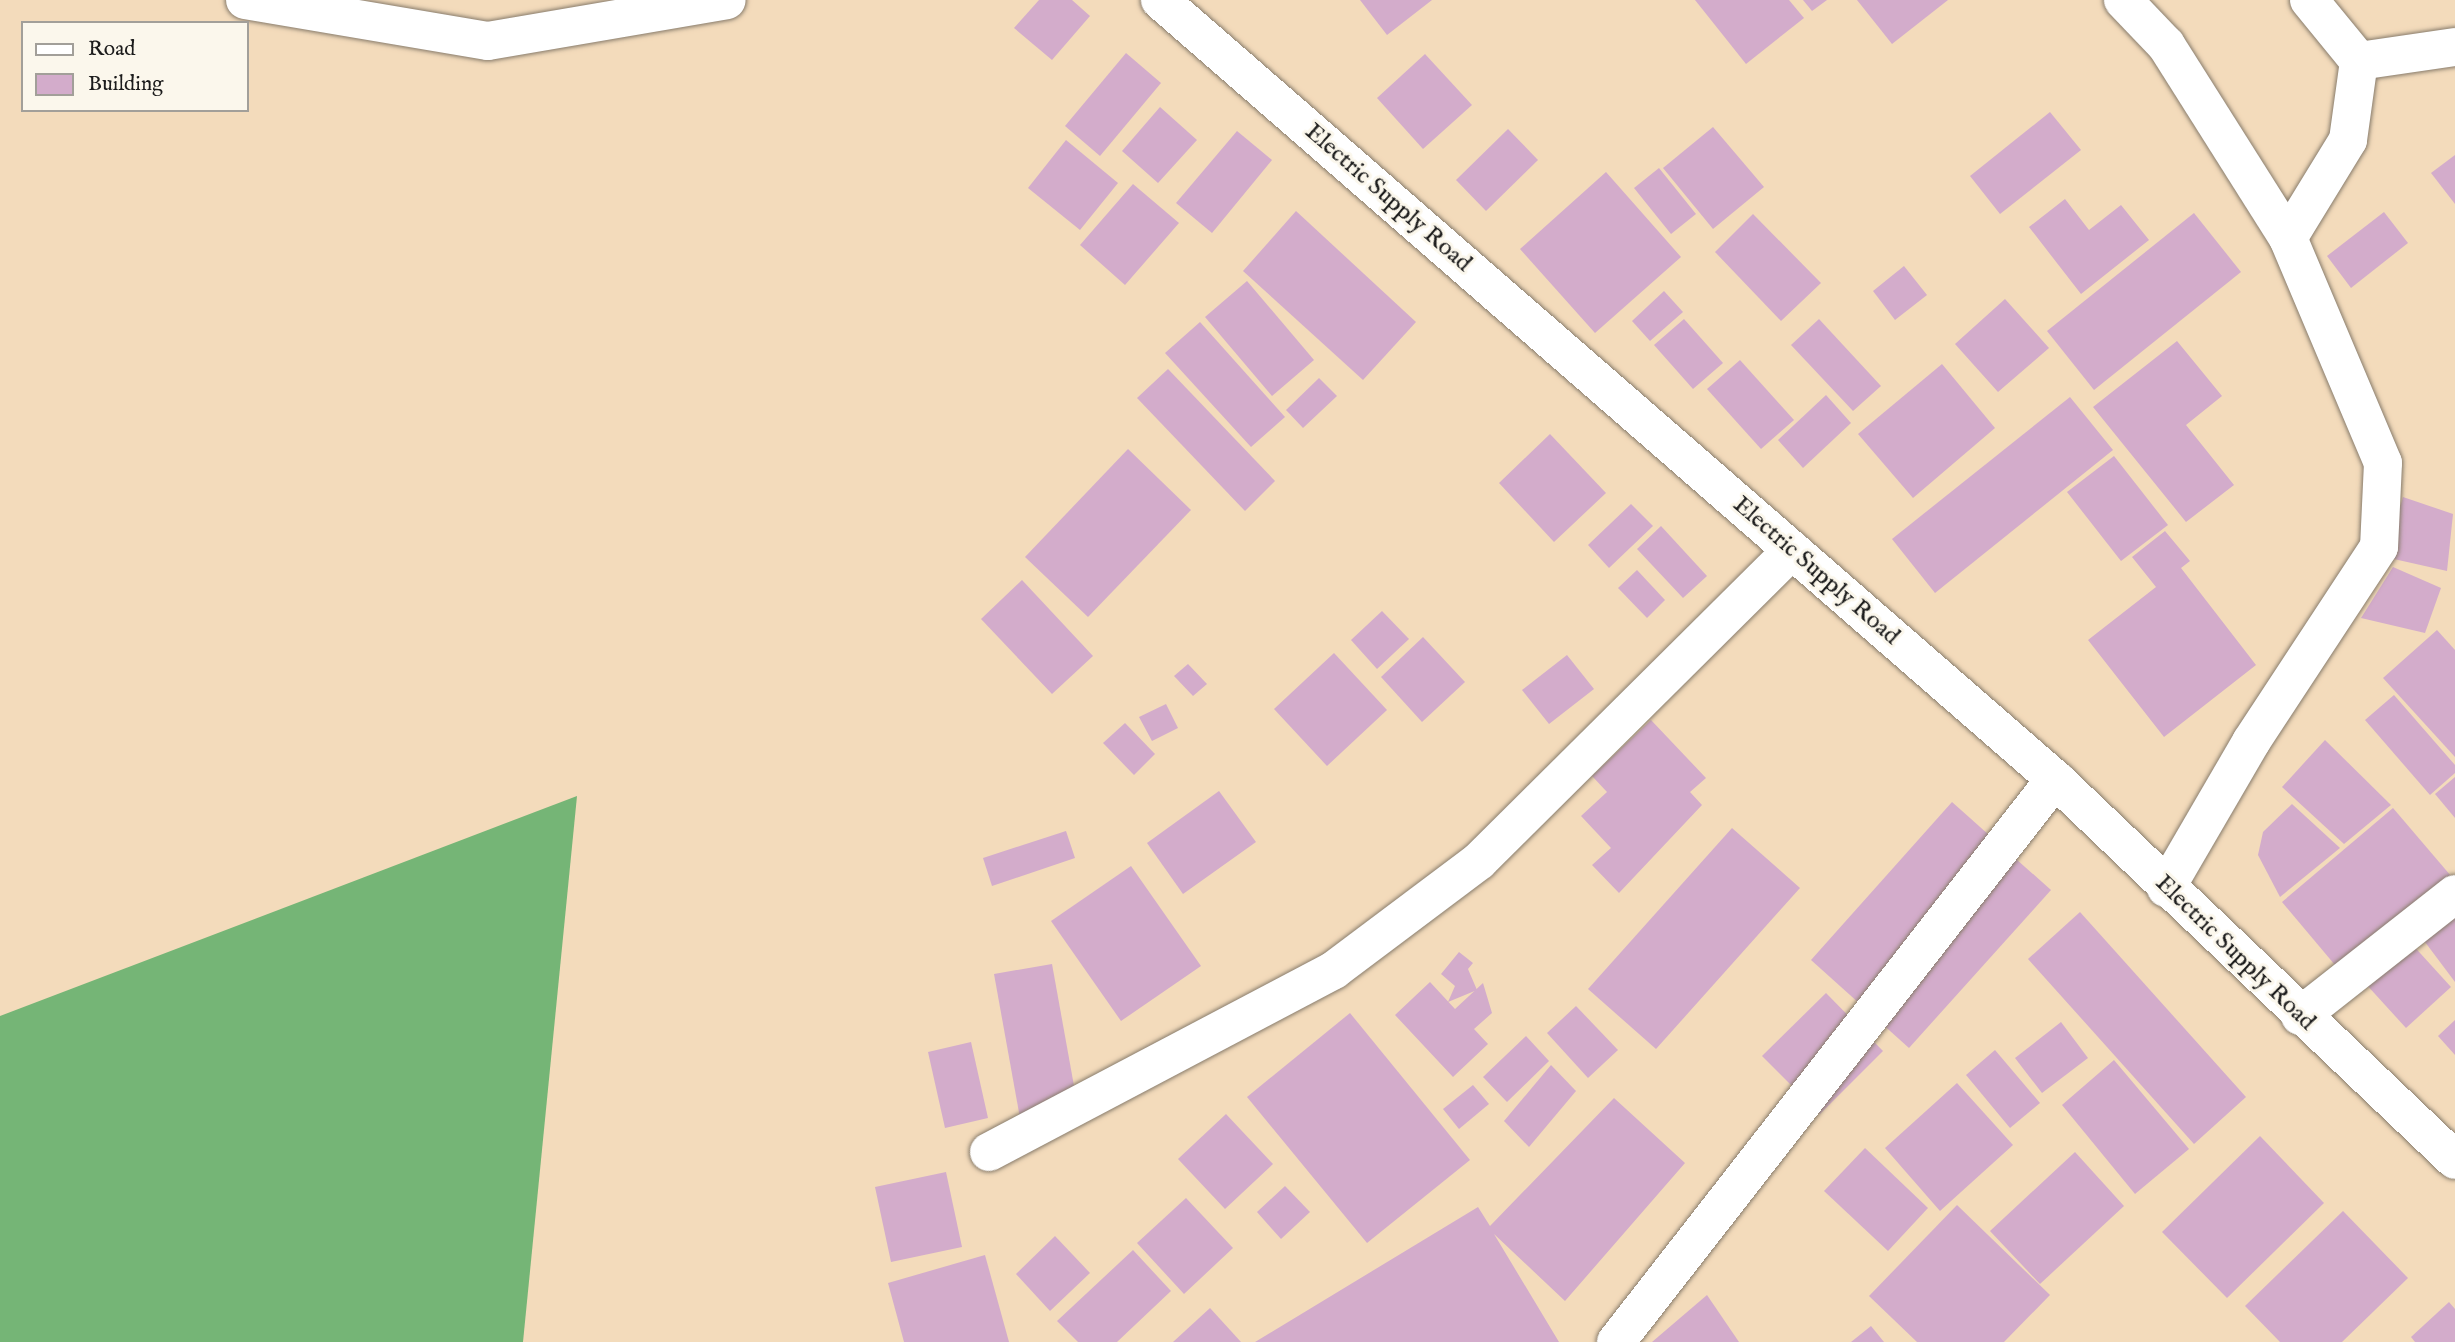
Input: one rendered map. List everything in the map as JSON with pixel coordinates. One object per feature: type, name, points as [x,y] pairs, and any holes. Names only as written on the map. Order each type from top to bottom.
[{"type":"street","points":[[245,0],[488,41],[727,0]]},
{"type":"street","name":"Electric Supply Road","points":[[1160,0],[2055,779],[2300,1016],[2455,1160]]},
{"type":"street","points":[[2123,0],[2166,45],[2288,238],[2383,463],[2379,547],[2251,742],[2166,888]]},
{"type":"street","points":[[2288,238],[2348,140],[2359,61],[2309,0]]},
{"type":"street","points":[[2359,61],[2455,47]]},
{"type":"street","points":[[989,1152],[1334,970],[1479,861],[1792,550]]},
{"type":"street","points":[[1616,1342],[2055,779]]},
{"type":"street","points":[[2300,1016],[2455,894]]},
{"type":"green space","points":[[577,796],[523,1342],[0,1342],[0,1016]]},
{"type":"building","points":[[1039,0],[1072,0],[1090,16],[1052,60],[1014,28]]},
{"type":"building","points":[[1360,0],[1432,0],[1387,35]]},
{"type":"building","points":[[1695,0],[1789,0],[1804,18],[1746,64]]},
{"type":"building","points":[[1803,0],[1827,0],[1812,11]]},
{"type":"building","points":[[1857,0],[1948,0],[1892,44]]},
{"type":"building","points":[[1126,53],[1161,83],[1100,156],[1065,126]]},
{"type":"building","points":[[1425,54],[1472,105],[1423,149],[1377,98]]},
{"type":"building","points":[[1160,107],[1197,140],[1158,183],[1122,151]]},
{"type":"building","points":[[2050,112],[2081,150],[2000,214],[1970,176]]},
{"type":"building","points":[[1713,127],[1764,187],[1713,229],[1663,168]]},
{"type":"building","points":[[1508,129],[1538,160],[1486,211],[1456,180]]},
{"type":"building","points":[[1237,131],[1272,160],[1212,233],[1176,203]]},
{"type":"building","points":[[1066,140],[1118,183],[1080,230],[1028,188]]},
{"type":"building","points":[[2455,155],[2455,204],[2431,173]]},
{"type":"building","points":[[1659,168],[1696,214],[1671,234],[1634,188]]},
{"type":"building","points":[[1606,172],[1681,257],[1595,333],[1520,249]]},
{"type":"building","points":[[1133,184],[1179,223],[1125,285],[1080,245]]},
{"type":"building","points":[[2065,199],[2089,230],[2121,205],[2149,240],[2081,294],[2029,227]]},
{"type":"building","points":[[1296,211],[1416,322],[1363,380],[1243,271]]},
{"type":"building","points":[[2384,212],[2408,243],[2351,288],[2327,256]]},
{"type":"building","points":[[2194,213],[2241,272],[2094,390],[2047,331]]},
{"type":"building","points":[[1753,214],[1821,283],[1781,321],[1715,252]]},
{"type":"building","points":[[1904,266],[1927,295],[1895,320],[1873,291]]},
{"type":"building","points":[[1247,281],[1314,360],[1272,396],[1205,317]]},
{"type":"building","points":[[1664,291],[1683,312],[1650,341],[1632,321]]},
{"type":"building","points":[[2005,299],[2049,348],[1998,392],[1955,344]]},
{"type":"building","points":[[1684,319],[1723,363],[1693,389],[1654,345]]},
{"type":"building","points":[[1819,319],[1881,386],[1853,411],[1791,345]]},
{"type":"building","points":[[1200,322],[1285,417],[1251,447],[1165,353]]},
{"type":"building","points":[[2177,341],[2222,396],[2186,425],[2234,485],[2186,522],[2093,407]]},
{"type":"building","points":[[1740,360],[1794,420],[1761,449],[1707,389]]},
{"type":"building","points":[[1942,364],[1995,428],[1913,498],[1858,434]]},
{"type":"building","points":[[1168,369],[1275,481],[1245,511],[1137,398]]},
{"type":"building","points":[[1319,378],[1337,396],[1303,428],[1286,410]]},
{"type":"building","points":[[1826,395],[1851,423],[1803,468],[1778,440]]},
{"type":"building","points":[[2070,397],[2113,450],[1935,593],[1892,539]]},
{"type":"building","points":[[1550,434],[1606,493],[1554,542],[1499,483]]},
{"type":"building","points":[[1128,449],[1191,510],[1088,617],[1025,557]]},
{"type":"building","points":[[2114,456],[2168,525],[2121,561],[2067,492]]},
{"type":"building","points":[[2403,497],[2453,514],[2447,571],[2385,557]]},
{"type":"building","points":[[1631,504],[1653,526],[1609,568],[1588,545]]},
{"type":"building","points":[[1661,526],[1707,576],[1683,598],[1637,549]]},
{"type":"building","points":[[2165,531],[2190,561],[2181,568],[2256,665],[2164,737],[2088,640],[2156,587],[2132,557]]},
{"type":"building","points":[[2393,567],[2441,588],[2425,633],[2361,618]]},
{"type":"building","points":[[1637,570],[1665,600],[1647,618],[1618,588]]},
{"type":"building","points":[[1022,580],[1093,656],[1052,694],[981,619]]},
{"type":"building","points":[[1382,611],[1409,639],[1377,669],[1351,640]]},
{"type":"building","points":[[2437,630],[2455,650],[2455,757],[2383,678]]},
{"type":"building","points":[[1423,637],[1465,682],[1422,722],[1381,677]]},
{"type":"building","points":[[1334,653],[1387,710],[1327,766],[1274,709]]},
{"type":"building","points":[[1567,655],[1594,689],[1549,724],[1522,690]]},
{"type":"building","points":[[1188,664],[1207,684],[1193,696],[1174,676]]},
{"type":"building","points":[[2394,695],[2455,765],[2455,773],[2430,795],[2365,720]]},
{"type":"building","points":[[1166,704],[1178,728],[1152,741],[1139,717]]},
{"type":"building","points":[[1651,720],[1706,778],[1690,792],[1702,805],[1619,893],[1592,865],[1611,848],[1581,816],[1607,792],[1592,776]]},
{"type":"building","points":[[1125,723],[1155,754],[1134,775],[1103,743]]},
{"type":"building","points":[[2325,740],[2391,805],[2344,844],[2282,787]]},
{"type":"building","points":[[2455,777],[2455,818],[2435,794]]},
{"type":"building","points":[[1219,791],[1256,842],[1183,894],[1147,843]]},
{"type":"building","points":[[1952,802],[2051,890],[1909,1048],[1811,960]]},
{"type":"building","points":[[2292,804],[2340,848],[2280,897],[2258,855],[2263,832]]},
{"type":"building","points":[[2393,808],[2451,876],[2340,971],[2282,902]]},
{"type":"building","points":[[1732,828],[1800,888],[1656,1049],[1588,989]]},
{"type":"building","points":[[1066,831],[1075,858],[992,886],[983,858]]},
{"type":"building","points":[[1131,866],[1201,966],[1121,1021],[1051,921]]},
{"type":"building","points":[[2080,912],[2246,1097],[2194,1144],[2028,959]]},
{"type":"building","points":[[2455,914],[2455,982],[2422,938]]},
{"type":"building","points":[[2410,942],[2451,987],[2406,1028],[2365,983]]},
{"type":"building","points":[[1459,952],[1473,963],[1468,969],[1477,990],[1448,1002],[1455,986],[1441,974]]},
{"type":"building","points":[[1052,964],[1078,1108],[1020,1118],[994,974]]},
{"type":"building","points":[[1430,982],[1455,1009],[1483,983],[1492,1013],[1474,1029],[1488,1044],[1453,1077],[1395,1015]]},
{"type":"building","points":[[1826,993],[1883,1051],[1820,1114],[1762,1056]]},
{"type":"building","points":[[1576,1006],[1618,1050],[1588,1078],[1547,1033]]},
{"type":"building","points":[[1350,1013],[1470,1160],[1367,1243],[1247,1097]]},
{"type":"building","points":[[2455,1020],[2455,1055],[2438,1036]]},
{"type":"building","points":[[2061,1022],[2088,1058],[2042,1093],[2015,1058]]},
{"type":"building","points":[[1526,1036],[1549,1061],[1507,1102],[1483,1077]]},
{"type":"building","points":[[971,1042],[988,1118],[945,1128],[928,1052]]},
{"type":"building","points":[[1995,1050],[2040,1103],[2010,1128],[1966,1075]]},
{"type":"building","points":[[2114,1060],[2189,1149],[2135,1194],[2062,1105]]},
{"type":"building","points":[[1551,1065],[1576,1091],[1529,1147],[1504,1121]]},
{"type":"building","points":[[1957,1083],[2013,1145],[1940,1211],[1885,1148]]},
{"type":"building","points":[[1473,1085],[1489,1104],[1459,1129],[1443,1109]]},
{"type":"building","points":[[1614,1098],[1685,1163],[1565,1301],[1494,1234],[1559,1342],[1255,1342],[1478,1207],[1490,1226]]},
{"type":"building","points":[[1226,1114],[1273,1164],[1225,1209],[1178,1159]]},
{"type":"building","points":[[2260,1136],[2324,1203],[2227,1298],[2162,1232]]},
{"type":"building","points":[[1865,1148],[1928,1208],[1888,1251],[1824,1191]]},
{"type":"building","points":[[2075,1152],[2124,1206],[2040,1284],[1990,1231]]},
{"type":"building","points":[[946,1172],[962,1247],[891,1262],[875,1187]]},
{"type":"building","points":[[1285,1186],[1310,1212],[1281,1239],[1257,1212]]},
{"type":"building","points":[[1186,1198],[1233,1248],[1184,1294],[1137,1243]]},
{"type":"building","points":[[1957,1205],[2050,1295],[2004,1342],[1917,1342],[1869,1296]]},
{"type":"building","points":[[2343,1211],[2408,1278],[2342,1342],[2280,1342],[2245,1306]]},
{"type":"building","points":[[1055,1236],[1090,1273],[1050,1311],[1016,1274]]},
{"type":"building","points":[[1133,1250],[1171,1291],[1117,1342],[1078,1342],[1057,1321]]},
{"type":"building","points":[[985,1255],[1009,1342],[904,1342],[888,1283]]},
{"type":"building","points":[[1707,1295],[1739,1342],[1652,1342]]},
{"type":"building","points":[[2449,1302],[2455,1309],[2455,1342],[2415,1342],[2411,1337]]},
{"type":"building","points":[[1210,1308],[1241,1342],[1173,1342]]},
{"type":"building","points":[[1871,1326],[1884,1342],[1851,1342]]}]
